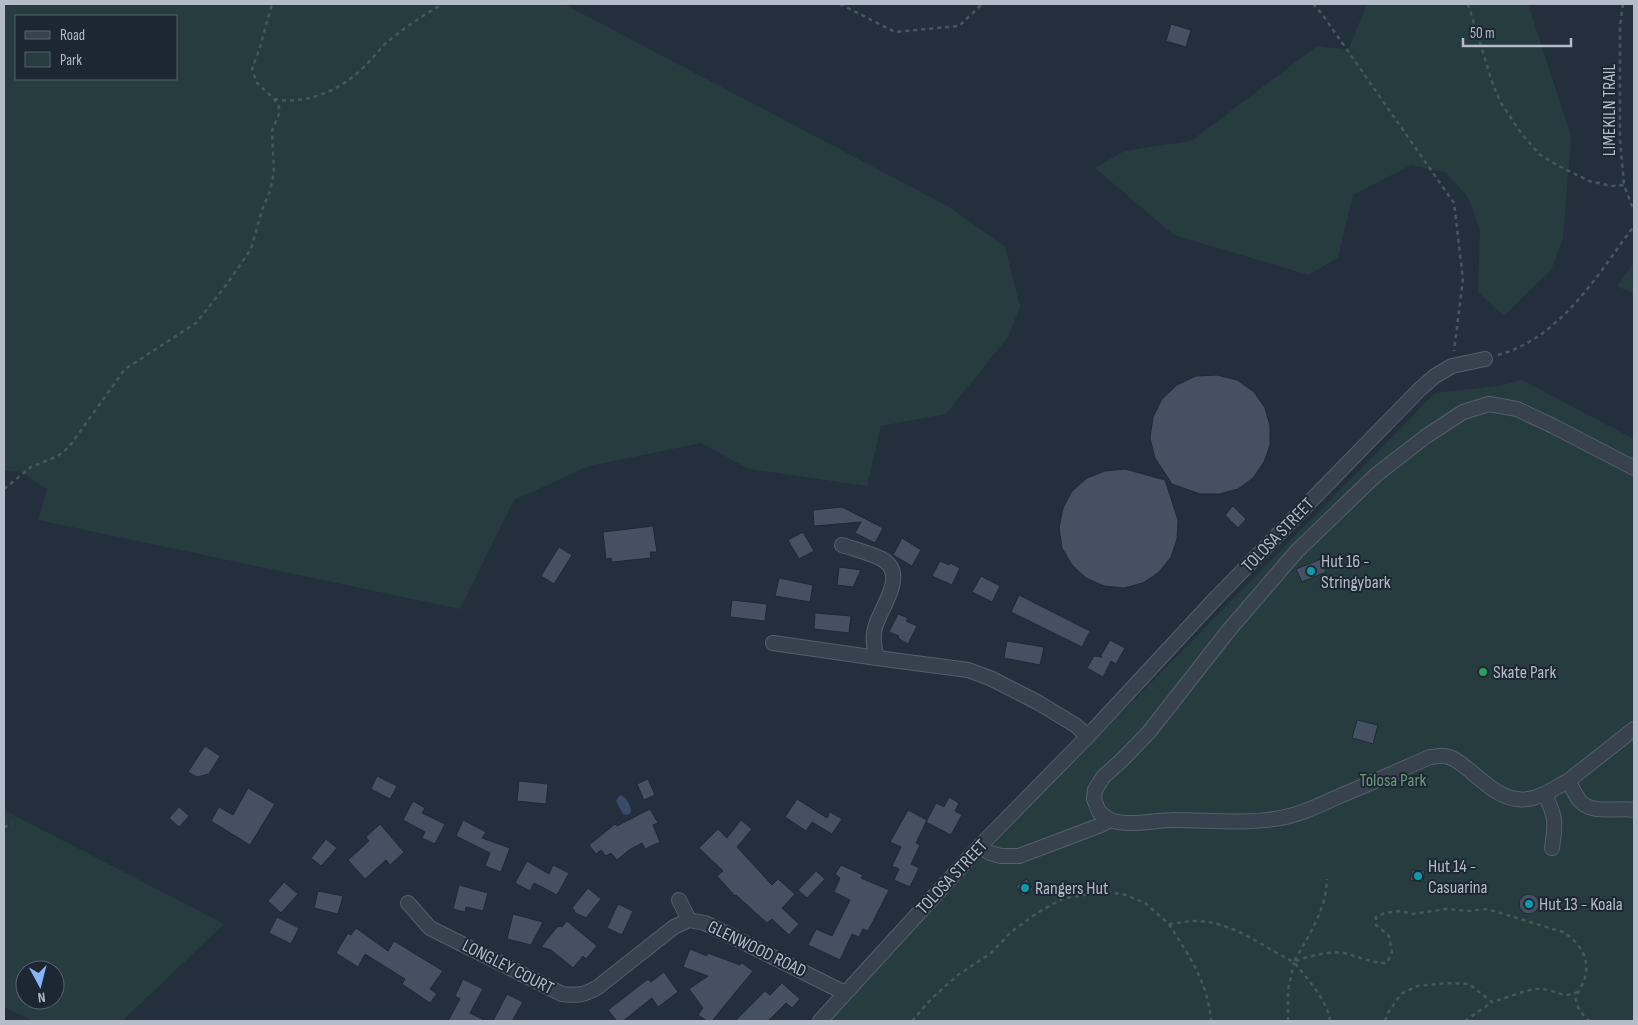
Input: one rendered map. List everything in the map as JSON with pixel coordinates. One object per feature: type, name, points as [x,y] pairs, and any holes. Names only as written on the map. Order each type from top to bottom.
[{"type":"street","name":"TOLOSA STREET","points":[[820,1021],[980,846],[1088,736],[1216,598],[1420,389],[1435,376],[1452,366],[1485,359]]},
{"type":"street","points":[[1634,468],[1517,409],[1489,404],[1463,412],[1425,437],[1376,475],[1297,552],[1229,630],[1149,732],[1103,777],[1095,790],[1094,799],[1099,812],[1116,822],[1173,820],[1218,822],[1285,818],[1430,757],[1443,755],[1452,757],[1462,764],[1490,789],[1501,795],[1522,800],[1545,794],[1568,780],[1634,729]]},
{"type":"street","points":[[842,545],[881,559],[889,565],[893,572],[893,587],[875,628],[873,642],[877,658]]},
{"type":"street","points":[[773,643],[968,670],[990,678],[1039,703],[1075,725],[1088,736]]},
{"type":"street","points":[[1568,780],[1581,802],[1587,806],[1595,809],[1634,810]]},
{"type":"street","points":[[1545,794],[1554,813],[1555,820],[1552,848]]},
{"type":"street","points":[[980,846],[990,853],[1001,856],[1019,856],[1110,820]]},
{"type":"street","name":"GLENWOOD ROAD","points":[[678,900],[689,920],[705,922],[845,993]]},
{"type":"street","name":"LONGLEY COURT","points":[[408,903],[430,928],[562,994],[571,996],[581,995],[598,987],[674,927],[689,920]]},
{"type":"path","points":[[4,489],[31,467],[58,456],[69,446],[125,369],[196,324],[252,250],[274,172],[272,131],[279,114],[279,107],[274,98],[257,83],[252,69],[272,4]]},
{"type":"path","points":[[274,98],[288,101],[307,100],[345,82],[363,68],[386,44],[412,22],[443,4]]},
{"type":"path","points":[[840,4],[895,32],[959,26],[982,4]]},
{"type":"path","points":[[1313,4],[1454,203],[1463,279],[1452,366]]},
{"type":"path","points":[[1468,4],[1493,85],[1501,103],[1521,133],[1539,154],[1589,182],[1612,186],[1624,185]]},
{"type":"path","name":"LIMEKILN TRAIL","points":[[1623,4],[1620,26],[1620,140],[1624,185],[1634,211]]},
{"type":"path","points":[[1485,359],[1504,354],[1522,345],[1545,331],[1565,314],[1593,281],[1634,226]]},
{"type":"path","points":[[4,827],[12,824]]},
{"type":"path","points":[[1288,1021],[1288,990],[1294,962],[1322,911],[1327,879]]},
{"type":"path","points":[[912,1021],[932,998],[958,975],[991,953],[1011,932],[1037,913],[1062,899],[1102,893],[1126,895],[1145,903],[1169,924],[1197,969],[1210,1008],[1211,1021]]},
{"type":"path","points":[[1294,962],[1301,958],[1320,954],[1342,953],[1374,963],[1387,963],[1392,952],[1389,936],[1376,924],[1376,917],[1385,913],[1400,911],[1413,914],[1445,909],[1468,911],[1487,909],[1563,932],[1573,938],[1581,947],[1587,968],[1576,999],[1578,1008],[1584,1017],[1590,1021]]},
{"type":"path","points":[[1169,924],[1198,921],[1221,925],[1294,962],[1318,994],[1329,1015],[1330,1021]]},
{"type":"path","points":[[1384,1021],[1401,994],[1417,986],[1448,983],[1469,984],[1492,1002]]},
{"type":"path","points":[[1465,1021],[1492,1002],[1536,988],[1564,995],[1574,994],[1580,989]]},
{"type":"green space","points":[[4,4],[564,4],[951,208],[1005,247],[1020,307],[1008,337],[946,414],[881,426],[867,486],[749,469],[701,443],[589,466],[514,500],[460,609],[38,520],[47,489],[21,472],[4,471]]},
{"type":"green space","points":[[1367,4],[1528,4],[1571,136],[1563,239],[1551,270],[1504,316],[1478,292],[1480,230],[1468,197],[1445,172],[1411,165],[1353,195],[1338,257],[1309,275],[1174,235],[1095,168],[1124,151],[1191,141],[1317,46],[1348,50]]},
{"type":"green space","points":[[1634,263],[1634,294],[1617,286]]},
{"type":"green space","name":"Tolosa Park","points":[[1522,380],[1634,439],[1634,1021],[828,1021],[986,851],[1435,393],[1498,386]]},
{"type":"green space","points":[[4,810],[224,924],[122,1021],[34,1021],[4,1007]]},
{"type":"water","points":[[620,795],[629,804],[631,812],[628,815],[623,814],[616,801]]},
{"type":"building","points":[[1171,24],[1191,30],[1186,47],[1166,41]]},
{"type":"building","points":[[1217,375],[1237,380],[1254,392],[1265,408],[1270,426],[1270,445],[1264,462],[1253,478],[1238,489],[1219,494],[1200,494],[1172,484],[1155,458],[1150,438],[1153,417],[1162,399],[1177,385],[1196,376]]},
{"type":"building","points":[[1125,469],[1165,480],[1178,520],[1177,539],[1171,557],[1159,572],[1143,583],[1124,588],[1104,586],[1086,578],[1072,565],[1062,548],[1059,528],[1063,508],[1072,491],[1087,478],[1105,471]]},
{"type":"building","points":[[1233,506],[1246,519],[1238,528],[1225,515]]},
{"type":"building","points":[[842,507],[883,528],[875,543],[855,533],[861,522],[814,526],[813,510]]},
{"type":"building","points":[[653,526],[657,552],[650,552],[651,558],[612,562],[611,558],[606,559],[603,532]]},
{"type":"building","points":[[803,532],[814,551],[799,559],[788,540]]},
{"type":"building","points":[[902,538],[921,550],[912,566],[893,555]]},
{"type":"building","points":[[559,547],[572,555],[554,584],[541,576]]},
{"type":"building","name":"Hut 16 - Stringybark","points":[[1321,559],[1326,572],[1302,582],[1296,569]]},
{"type":"building","points":[[940,561],[960,568],[952,585],[932,576]]},
{"type":"building","points":[[839,567],[861,570],[853,587],[837,585]]},
{"type":"building","points":[[981,576],[1000,586],[992,602],[972,592]]},
{"type":"building","points":[[779,578],[813,585],[810,602],[775,596]]},
{"type":"building","points":[[1019,595],[1090,631],[1082,647],[1011,612]]},
{"type":"building","points":[[732,600],[767,604],[765,621],[730,617]]},
{"type":"building","points":[[815,613],[851,616],[849,633],[814,629]]},
{"type":"building","points":[[898,614],[908,618],[906,621],[917,626],[908,644],[898,638],[899,636],[889,632]]},
{"type":"building","points":[[1110,640],[1125,648],[1116,664],[1111,661],[1103,677],[1087,668],[1094,656],[1100,657]]},
{"type":"building","points":[[1007,641],[1044,647],[1040,665],[1004,658]]},
{"type":"building","points":[[1357,720],[1378,725],[1373,744],[1352,738]]},
{"type":"building","points":[[205,746],[220,756],[209,774],[197,777],[188,772]]},
{"type":"building","points":[[377,776],[397,786],[390,799],[371,789]]},
{"type":"building","points":[[648,779],[655,795],[644,800],[637,784]]},
{"type":"building","points":[[519,781],[548,784],[546,804],[517,801]]},
{"type":"building","points":[[248,788],[275,804],[250,845],[211,821],[219,807],[233,815]]},
{"type":"building","points":[[949,797],[959,803],[955,811],[962,815],[951,835],[926,822],[936,803],[944,807]]},
{"type":"building","points":[[797,799],[827,818],[830,812],[842,819],[832,834],[812,822],[806,831],[785,817]]},
{"type":"building","points":[[413,801],[425,808],[422,813],[445,824],[435,844],[422,838],[425,832],[403,820]]},
{"type":"building","points":[[179,807],[189,816],[179,827],[169,818]]},
{"type":"building","points":[[650,809],[658,823],[653,825],[660,842],[645,849],[642,843],[629,850],[617,860],[611,853],[606,856],[601,850],[596,854],[589,845],[615,824],[617,826]]},
{"type":"building","points":[[908,810],[927,820],[916,843],[920,845],[911,864],[919,868],[910,887],[894,880],[899,869],[892,866],[901,847],[890,842]]},
{"type":"building","points":[[463,820],[486,832],[482,838],[510,848],[501,872],[485,866],[490,853],[456,836]]},
{"type":"building","points":[[741,820],[752,829],[737,847],[772,885],[778,879],[795,894],[782,908],[799,924],[789,935],[772,919],[767,923],[735,896],[717,876],[723,871],[699,848],[718,829],[727,838]]},
{"type":"building","points":[[380,824],[404,852],[390,865],[386,860],[365,879],[348,860],[369,841],[366,837]]},
{"type":"building","points":[[326,839],[337,848],[321,866],[311,858]]},
{"type":"building","points":[[527,861],[549,874],[553,865],[569,873],[557,895],[534,883],[530,891],[515,883]]},
{"type":"building","points":[[841,865],[863,875],[861,878],[889,890],[868,931],[863,929],[859,937],[852,934],[840,960],[808,945],[816,929],[832,936],[850,900],[834,892],[840,878],[835,874]]},
{"type":"building","name":"Hut 14 - Casuarina","points":[[1412,870],[1425,871],[1423,882],[1410,880]]},
{"type":"building","points":[[816,871],[825,879],[807,898],[798,890]]},
{"type":"building","name":"Rangers Hut","points":[[1027,879],[1033,890],[1023,896],[1016,886]]},
{"type":"building","points":[[284,882],[298,894],[281,913],[268,901]]},
{"type":"building","points":[[459,885],[488,893],[483,911],[466,907],[465,912],[453,909]]},
{"type":"building","points":[[588,888],[601,899],[586,918],[574,912],[572,908]]},
{"type":"building","points":[[318,891],[343,896],[338,914],[314,908]]},
{"type":"building","name":"Hut 13 - Koala","points":[[1525,894],[1533,894],[1539,900],[1539,908],[1533,914],[1525,914],[1519,908],[1519,900]]},
{"type":"building","points":[[618,904],[633,911],[622,935],[607,928]]},
{"type":"building","points":[[513,914],[543,922],[531,945],[507,939]]},
{"type":"building","points":[[277,917],[299,928],[291,944],[269,933]]},
{"type":"building","points":[[567,921],[597,946],[586,959],[583,956],[573,968],[551,950],[541,947],[558,926],[562,927]]},
{"type":"building","points":[[356,928],[388,951],[394,941],[443,971],[430,989],[437,994],[430,1003],[402,984],[405,979],[365,954],[358,967],[336,953],[348,933],[351,935]]},
{"type":"building","points":[[690,949],[707,956],[708,953],[740,965],[742,963],[753,971],[712,1021],[707,1021],[698,1015],[703,1008],[689,989],[708,976],[683,967]]},
{"type":"building","points":[[664,972],[678,992],[658,1007],[652,998],[623,1021],[617,1021],[608,1010],[648,979],[651,982]]},
{"type":"building","points":[[463,979],[483,989],[470,1013],[486,1021],[448,1021],[460,999],[455,996]]},
{"type":"building","points":[[782,983],[800,999],[792,1008],[786,1003],[768,1021],[735,1021],[765,991],[770,995]]},
{"type":"building","points":[[507,994],[523,1002],[512,1021],[493,1021]]},
{"type":"place","name":"Hut 16 - Stringybark","points":[[1311,571]]},
{"type":"place","name":"Skate Park","points":[[1483,672]]},
{"type":"place","name":"Hut 14 - Casuarina","points":[[1418,876]]},
{"type":"place","name":"Rangers Hut","points":[[1025,888]]},
{"type":"place","name":"Hut 13 - Koala","points":[[1529,904]]}]
